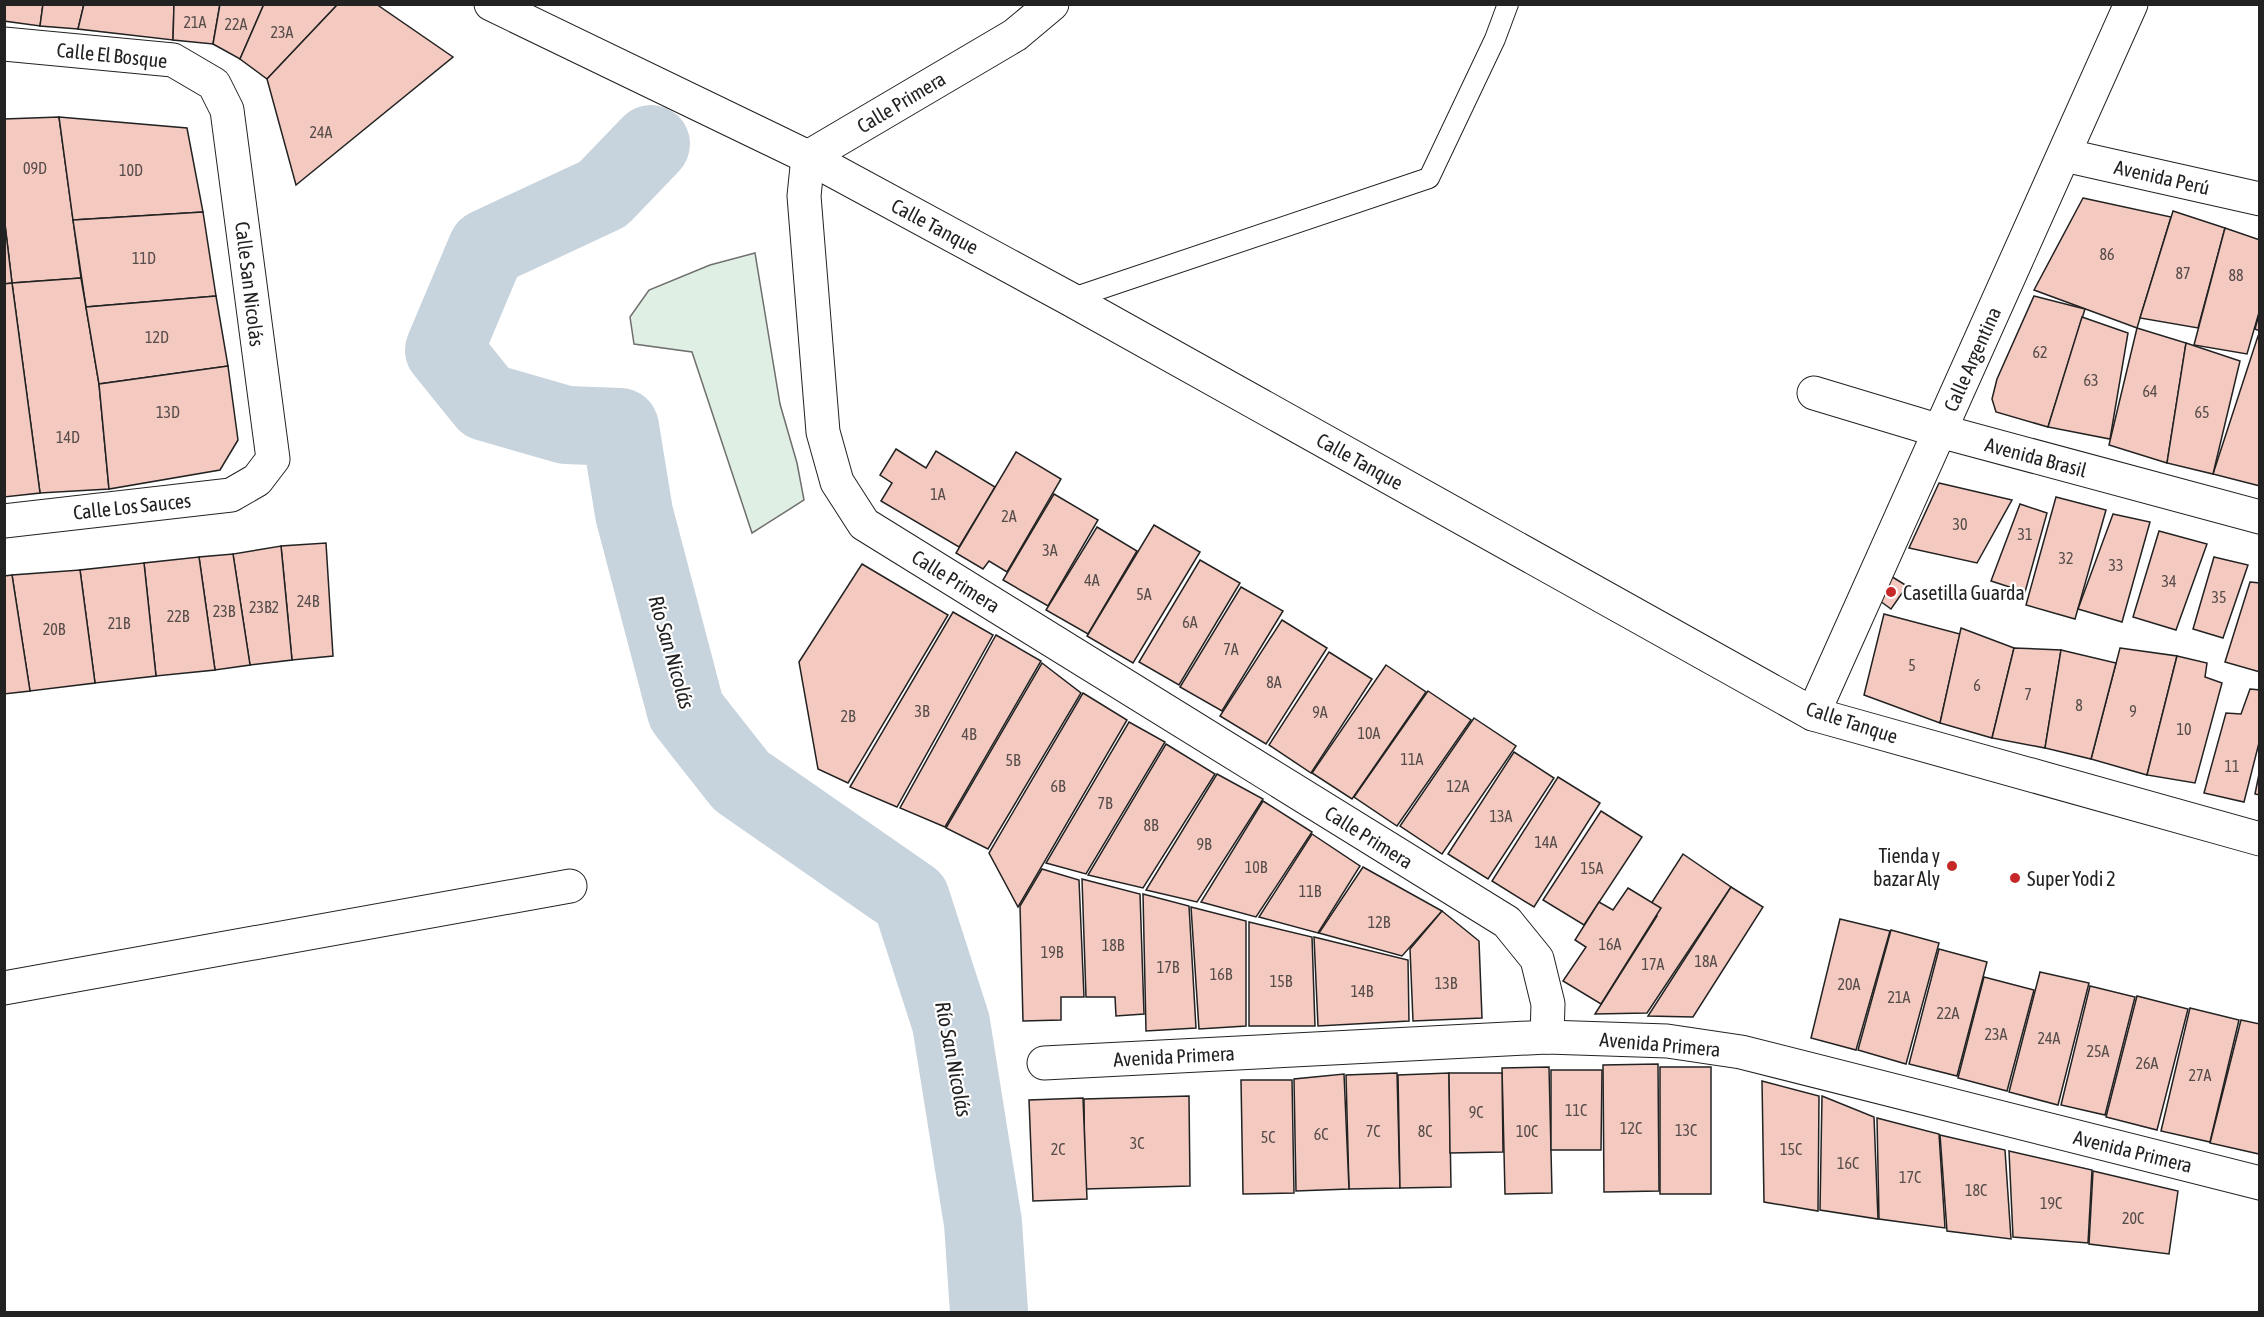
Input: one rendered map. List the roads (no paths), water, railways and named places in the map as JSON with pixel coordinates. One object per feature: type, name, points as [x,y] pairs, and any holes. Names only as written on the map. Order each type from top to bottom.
[{"type":"street","name":"Calle Tanque","points":[[491,4],[808,157],[1070,299],[1813,714],[2259,839]]},
{"type":"street","name":"Calle Primera","points":[[1052,4],[1015,35],[808,157],[804,196],[823,432],[837,482],[864,524],[1507,922],[1537,959],[1548,1004],[1547,1036]]},
{"type":"street","name":"Calle Argentina","points":[[1813,714],[2131,4]]},
{"type":"street","name":"Calle El Bosque","points":[[4,44],[173,60],[214,84]]},
{"type":"street","name":"Calle San Nicolás","points":[[214,84],[227,110],[273,459],[256,480]]},
{"type":"street","name":"Avenida Perú","points":[[2064,155],[2259,199]]},
{"type":"street","name":"Avenida Brasil","points":[[1814,393],[1940,431],[2259,518]]},
{"type":"street","name":"Calle Los Sauces","points":[[4,521],[231,495],[256,480]]},
{"type":"street","points":[[4,988],[570,886]]},
{"type":"street","name":"Avenida Primera","points":[[1044,1063],[1547,1036],[1667,1041],[1741,1052],[2259,1183]]},
{"type":"lane","points":[[1070,299],[1429,178],[1496,39],[1508,4]]},
{"type":"waterway","name":"Río San Nicolás","points":[[651,144],[603,194],[487,248],[444,350],[486,402],[566,425],[620,427],[634,513],[686,711],[741,781],[911,899],[951,1023],[983,1223],[989,1312]]},
{"type":"place","name":"Casetilla Guarda","points":[[1891,592]]},
{"type":"place","name":"Tienda y bazar Aly","points":[[1952,866]]},
{"type":"place","name":"Super Yodi 2","points":[[2015,878]]}]
